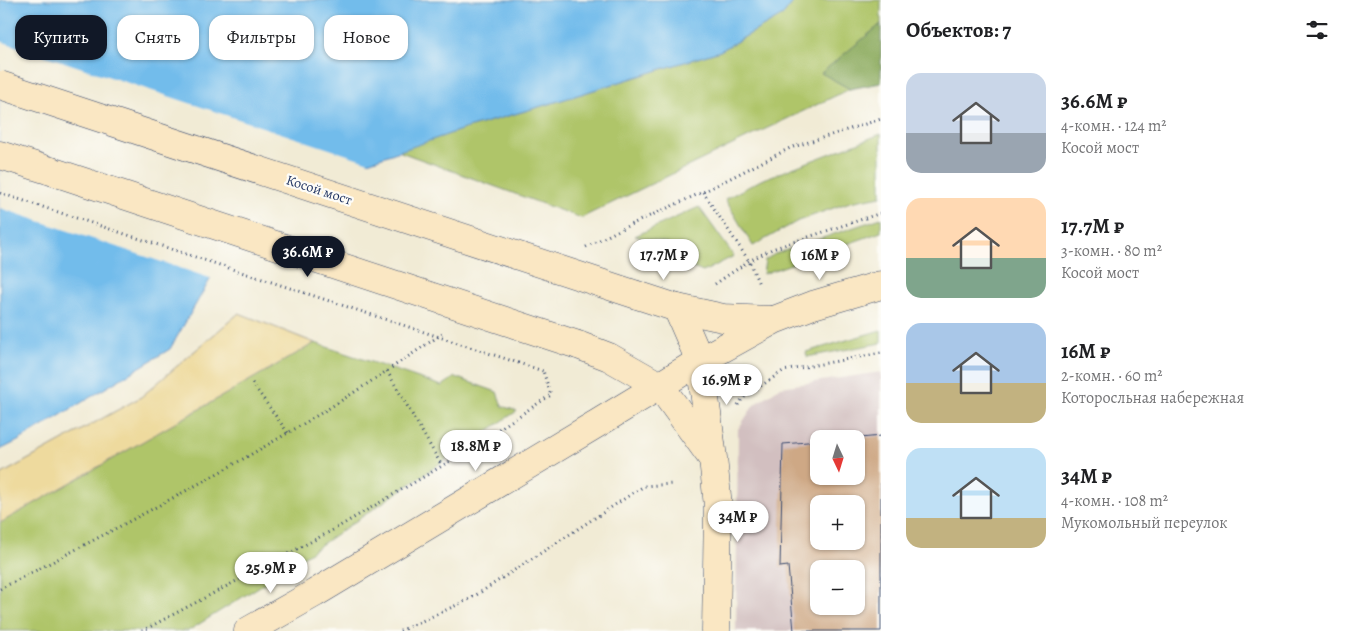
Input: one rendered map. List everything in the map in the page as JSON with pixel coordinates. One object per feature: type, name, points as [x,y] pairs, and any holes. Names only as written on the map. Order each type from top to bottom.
[{"type":"main road","name":"Косой мост","points":[[0,85],[637,296],[677,308],[723,318],[774,320]]},
{"type":"main road","points":[[0,155],[578,345],[609,357],[660,386],[713,458]]},
{"type":"main road","points":[[248,631],[315,594],[700,361],[774,320],[812,305],[881,285]]},
{"type":"main road","points":[[677,308],[700,361],[713,458],[718,506],[716,631]]},
{"type":"path","points":[[578,251],[621,229],[703,192],[790,148],[881,118]]},
{"type":"path","points":[[703,192],[749,260],[759,284]]},
{"type":"path","points":[[0,193],[544,371],[551,395],[442,466],[333,530],[142,631]]},
{"type":"path","points":[[714,285],[749,260],[772,248],[881,213]]},
{"type":"path","points":[[734,411],[743,398],[783,371],[881,352]]},
{"type":"path","points":[[0,589],[184,493],[288,434],[404,360]]},
{"type":"path","points":[[387,371],[442,466]]},
{"type":"path","points":[[252,383],[288,434]]},
{"type":"path","points":[[400,631],[470,599],[644,486],[673,484]]},
{"type":"shaded area","points":[[881,372],[881,631],[736,631],[738,429],[754,405],[781,387]]},
{"type":"green space","points":[[795,0],[881,0],[881,24],[822,73],[850,89],[581,218],[398,151],[720,51],[783,15]]},
{"type":"green space","points":[[881,24],[881,83],[850,89],[821,73]]},
{"type":"green space","points":[[881,134],[881,196],[850,202],[798,221],[753,246],[725,199],[761,180]]},
{"type":"green space","points":[[699,207],[734,256],[703,272],[675,261],[667,243],[635,236]]},
{"type":"green space","points":[[881,218],[881,232],[763,274],[765,260],[775,254]]},
{"type":"green space","points":[[881,330],[881,343],[807,357],[806,352]]},
{"type":"green space","points":[[315,343],[442,386],[455,377],[497,392],[502,406],[517,411],[265,583],[188,631],[0,631],[0,523]]},
{"type":"sand","points":[[239,313],[315,343],[0,523],[0,475],[141,397]]},
{"type":"water","points":[[0,0],[795,0],[783,15],[720,51],[464,129],[362,164],[234,238],[170,349],[0,450]]},
{"type":"pier","points":[[0,41],[15,46],[15,60],[58,60],[372,163],[363,166],[236,240],[213,279],[0,208]]},
{"type":"building","points":[[881,436],[881,631],[794,631],[788,566],[780,567],[783,444],[810,442],[810,485],[865,485],[865,438]]}]
